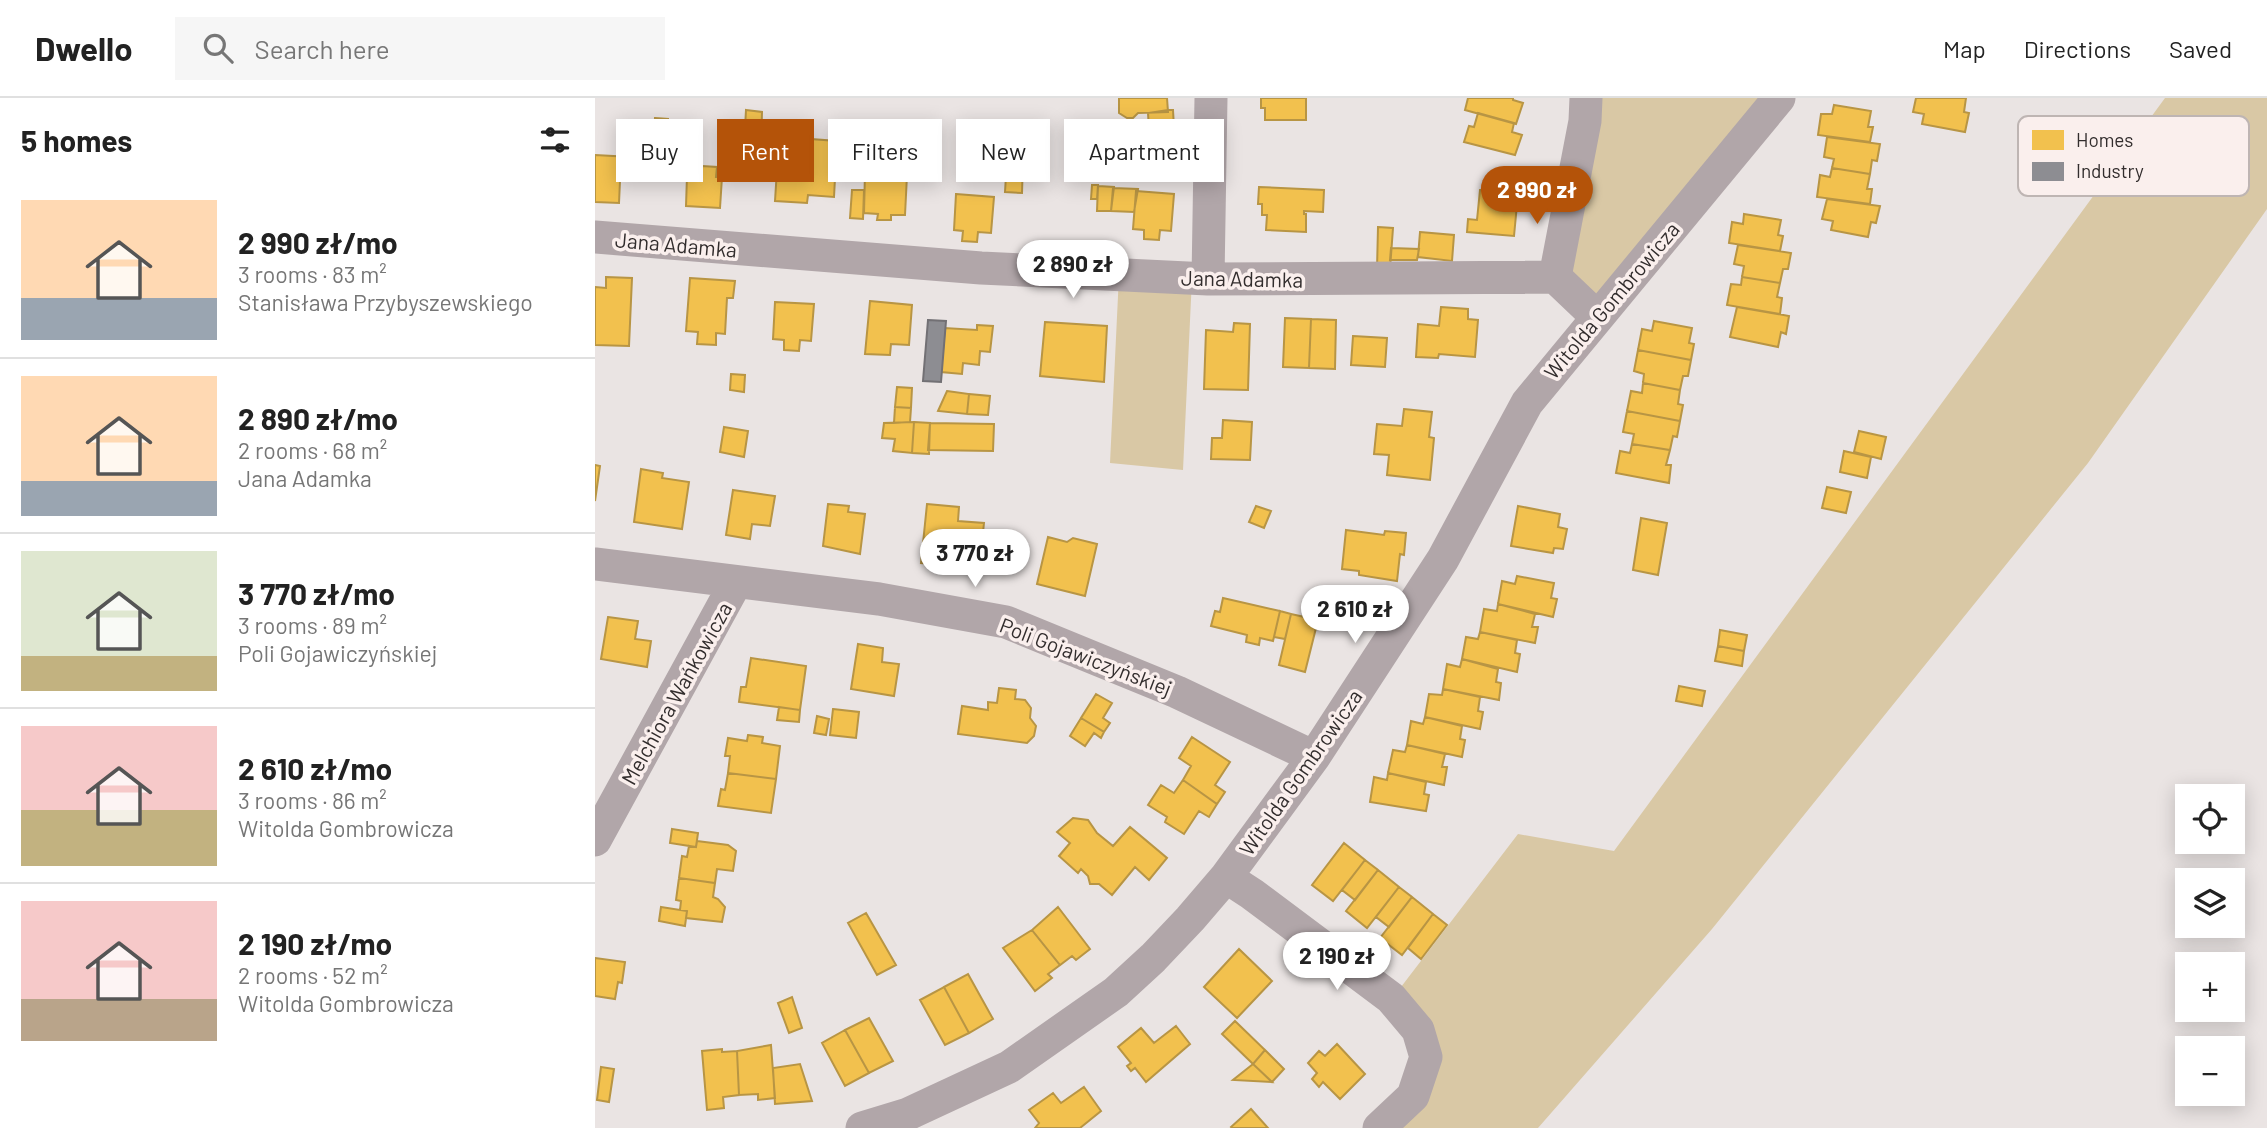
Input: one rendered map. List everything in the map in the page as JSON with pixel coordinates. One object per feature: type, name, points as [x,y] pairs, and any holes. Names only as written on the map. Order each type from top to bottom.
[{"type":"street","points":[[1208,279],[1211,98]]},
{"type":"street","points":[[1586,98],[1585,121],[1555,277],[1596,317]]},
{"type":"street","name":"Witolda Gombrowicza","points":[[862,1128],[908,1114],[1009,1066],[1116,992],[1153,958],[1226,877],[1314,757],[1443,559],[1527,403],[1779,98]]},
{"type":"street","name":"Jana Adamka","points":[[595,237],[981,268],[1208,279],[1555,277]]},
{"type":"street","name":"Poli Gojawiczyńskiej","points":[[595,564],[879,599],[1006,622],[1177,692],[1314,757]]},
{"type":"street","name":"Melchiora Wańkowicza","points":[[595,840],[737,582]]},
{"type":"street","points":[[1226,877],[1391,998],[1418,1030],[1426,1057],[1413,1096],[1379,1128]]},
{"type":"shaded area","points":[[1586,98],[1779,98],[1596,316],[1555,277]]},
{"type":"shaded area","points":[[2165,98],[2267,98],[2267,209],[2088,463],[1712,929],[1538,1128],[1379,1128],[1426,1057],[1401,987],[1518,834],[1614,851],[2093,196],[2249,196],[2249,116],[2152,116]]},
{"type":"shaded area","points":[[1119,275],[1192,278],[1183,470],[1110,463]]},
{"type":"building: Homes","points":[[1119,98],[1167,98],[1168,112],[1138,113],[1133,118],[1127,118],[1119,113]]},
{"type":"building: Homes","points":[[1261,98],[1306,98],[1306,120],[1265,120],[1265,108],[1261,108]]},
{"type":"building: Homes","points":[[1468,98],[1513,98],[1523,103],[1516,124],[1465,110]]},
{"type":"building: Homes","points":[[1916,98],[1966,98],[1964,112],[1969,113],[1965,132],[1922,124],[1924,114],[1913,112]]},
{"type":"building: Homes","points":[[1834,105],[1871,111],[1868,127],[1873,127],[1870,142],[1818,135],[1821,114],[1832,114]]},
{"type":"building: Homes","points":[[746,110],[762,112],[762,119],[746,119]]},
{"type":"building: Homes","points":[[1173,110],[1174,119],[1148,119],[1148,113]]},
{"type":"building: Homes","points":[[1478,113],[1514,123],[1512,132],[1522,135],[1515,155],[1464,142],[1469,126],[1474,127]]},
{"type":"building: Homes","points":[[1827,137],[1880,144],[1877,161],[1872,160],[1870,174],[1832,168],[1834,159],[1824,157]]},
{"type":"building: Homes","points":[[814,139],[828,140],[828,182],[835,182],[834,197],[808,195],[807,203],[775,201],[776,182],[814,182]]},
{"type":"building: Homes","points":[[595,155],[616,156],[616,182],[620,182],[619,203],[595,202]]},
{"type":"building: Homes","points":[[703,166],[717,167],[717,182],[722,182],[720,208],[686,206],[687,182],[703,182]]},
{"type":"building: Homes","points":[[1832,168],[1870,174],[1867,189],[1872,189],[1870,204],[1817,197],[1820,175],[1830,177]]},
{"type":"building: Homes","points":[[865,182],[907,182],[905,215],[891,215],[891,220],[877,220],[878,214],[864,213]]},
{"type":"building: Homes","points":[[1006,182],[1022,182],[1022,193],[1005,192]]},
{"type":"building: Homes","points":[[1092,185],[1098,185],[1097,199],[1091,199]]},
{"type":"building: Homes","points":[[1098,186],[1114,187],[1111,211],[1097,211]]},
{"type":"building: Homes","points":[[1259,187],[1324,190],[1323,212],[1304,211],[1306,232],[1266,230],[1267,215],[1262,215],[1262,204],[1258,204]]},
{"type":"building: Homes","points":[[1113,188],[1138,189],[1134,212],[1111,211]]},
{"type":"building: Homes","points":[[852,190],[864,190],[863,219],[850,218]]},
{"type":"building: Homes","points":[[1480,190],[1518,194],[1514,236],[1467,232],[1468,219],[1477,220]]},
{"type":"building: Homes","points":[[1136,191],[1174,194],[1171,231],[1160,230],[1159,240],[1144,239],[1144,230],[1133,229]]},
{"type":"building: Homes","points":[[956,194],[994,197],[991,233],[978,232],[977,242],[962,241],[963,231],[954,230]]},
{"type":"building: Homes","points":[[1827,199],[1880,206],[1876,223],[1871,222],[1868,237],[1831,230],[1833,221],[1822,219]]},
{"type":"building: Homes","points":[[1744,214],[1781,220],[1778,235],[1783,236],[1780,251],[1729,243],[1732,222],[1743,224]]},
{"type":"building: Homes","points":[[1378,227],[1393,228],[1390,269],[1377,269]]},
{"type":"building: Homes","points":[[1420,232],[1454,235],[1452,261],[1418,257]]},
{"type":"building: Homes","points":[[1738,245],[1791,253],[1788,269],[1783,269],[1780,283],[1742,277],[1744,266],[1734,264]]},
{"type":"building: Homes","points":[[1391,248],[1419,249],[1417,260],[1390,260]]},
{"type":"building: Homes","points":[[606,277],[632,278],[629,346],[595,345],[595,287],[606,288]]},
{"type":"building: Homes","points":[[1742,277],[1780,283],[1777,297],[1782,298],[1780,314],[1727,305],[1731,284],[1741,285]]},
{"type":"building: Homes","points":[[690,278],[735,281],[733,298],[727,298],[725,334],[716,333],[716,345],[697,344],[698,332],[686,331]]},
{"type":"building: Homes","points":[[870,301],[912,305],[909,345],[891,344],[890,355],[865,354]]},
{"type":"building: Homes","points":[[775,302],[814,304],[811,341],[800,340],[799,351],[784,350],[784,340],[773,339]]},
{"type":"building: Homes","points":[[1441,307],[1468,309],[1468,319],[1478,320],[1475,357],[1439,354],[1438,358],[1416,357],[1418,324],[1439,326]]},
{"type":"building: Homes","points":[[1737,307],[1789,316],[1786,334],[1781,332],[1778,347],[1730,337]]},
{"type":"building: Homes","points":[[1285,318],[1311,319],[1309,368],[1283,367]]},
{"type":"building: Homes","points":[[1311,319],[1336,320],[1335,369],[1309,368]]},
{"type":"building: Homes","points":[[1654,321],[1692,328],[1689,343],[1694,344],[1691,360],[1638,350],[1642,329],[1652,331]]},
{"type":"building: Homes","points":[[1045,322],[1107,326],[1104,382],[1040,376]]},
{"type":"building: Homes","points":[[1234,323],[1250,324],[1248,390],[1204,389],[1206,330],[1233,332]]},
{"type":"building: Homes","points":[[977,325],[993,326],[990,352],[980,351],[979,365],[963,363],[962,374],[941,372],[945,328],[977,330]]},
{"type":"building: Homes","points":[[1353,336],[1387,338],[1385,367],[1351,365]]},
{"type":"building: Homes","points":[[1638,350],[1691,360],[1688,376],[1683,376],[1680,390],[1643,383],[1644,374],[1634,371]]},
{"type":"building: Homes","points":[[731,374],[745,375],[744,392],[730,390]]},
{"type":"building: Homes","points":[[1643,383],[1680,390],[1678,404],[1683,405],[1680,421],[1627,411],[1631,391],[1642,393]]},
{"type":"building: Homes","points":[[897,387],[912,388],[911,408],[895,407]]},
{"type":"building: Homes","points":[[947,391],[969,394],[967,414],[938,411]]},
{"type":"building: Homes","points":[[969,394],[990,396],[988,415],[967,414]]},
{"type":"building: Homes","points":[[895,407],[911,408],[910,422],[894,423]]},
{"type":"building: Homes","points":[[1404,409],[1432,412],[1429,437],[1434,438],[1430,480],[1387,475],[1389,455],[1374,454],[1377,424],[1402,426]]},
{"type":"building: Homes","points":[[1627,411],[1680,421],[1677,437],[1673,436],[1670,450],[1632,444],[1634,434],[1623,432]]},
{"type":"building: Homes","points":[[1223,420],[1252,422],[1250,460],[1211,459],[1212,438],[1222,438]]},
{"type":"building: Homes","points":[[914,422],[930,423],[929,454],[912,453]]},
{"type":"building: Homes","points":[[914,422],[912,453],[893,451],[895,439],[882,438],[884,423]]},
{"type":"building: Homes","points":[[930,423],[994,424],[993,451],[928,450]]},
{"type":"building: Homes","points":[[724,427],[748,431],[744,457],[720,452]]},
{"type":"building: Homes","points":[[1859,431],[1886,437],[1881,459],[1854,452]]},
{"type":"building: Homes","points":[[1632,444],[1670,450],[1666,465],[1671,465],[1669,483],[1616,473],[1620,451],[1630,453]]},
{"type":"building: Homes","points":[[1844,451],[1871,457],[1867,478],[1840,472]]},
{"type":"building: Homes","points":[[595,465],[600,466],[595,501]]},
{"type":"building: Homes","points":[[641,469],[663,473],[662,478],[689,482],[682,529],[634,522]]},
{"type":"building: Homes","points":[[1827,487],[1851,492],[1846,513],[1822,508]]},
{"type":"building: Homes","points":[[733,490],[775,496],[770,526],[752,524],[750,539],[726,535]]},
{"type":"building: Homes","points":[[828,504],[849,506],[848,512],[865,514],[860,554],[823,546]]},
{"type":"building: Homes","points":[[927,504],[959,507],[958,521],[984,523],[981,551],[966,549],[965,560],[957,559],[956,566],[921,563]]},
{"type":"building: Homes","points":[[1256,506],[1271,511],[1264,528],[1249,522]]},
{"type":"building: Homes","points":[[1518,506],[1560,514],[1558,527],[1567,529],[1563,549],[1554,548],[1553,553],[1511,546]]},
{"type":"building: Homes","points":[[1641,518],[1667,523],[1658,575],[1633,570]]},
{"type":"building: Homes","points":[[1346,530],[1384,535],[1385,531],[1406,533],[1397,581],[1359,575],[1359,571],[1342,569]]},
{"type":"building: Homes","points":[[1048,537],[1067,542],[1073,538],[1097,544],[1085,596],[1037,584]]},
{"type":"building: Homes","points":[[1517,576],[1554,583],[1551,598],[1557,599],[1553,617],[1498,604],[1502,581],[1515,584]]},
{"type":"building: Homes","points":[[1223,598],[1280,611],[1273,641],[1260,638],[1259,645],[1246,642],[1247,635],[1211,626],[1215,611],[1220,612]]},
{"type":"building: Homes","points":[[1498,604],[1535,614],[1532,627],[1538,627],[1535,643],[1480,632],[1484,609],[1497,611]]},
{"type":"building: Homes","points":[[1280,611],[1291,614],[1285,639],[1274,637]]},
{"type":"building: Homes","points":[[1291,614],[1318,620],[1305,672],[1279,665]]},
{"type":"building: Homes","points":[[608,617],[638,621],[635,639],[651,641],[647,667],[601,659]]},
{"type":"building: Homes","points":[[1720,630],[1747,635],[1744,651],[1718,646]]},
{"type":"building: Homes","points":[[1480,632],[1517,640],[1515,653],[1520,654],[1517,672],[1462,659],[1466,637],[1478,639]]},
{"type":"building: Homes","points":[[858,644],[883,648],[882,662],[899,664],[894,696],[851,689]]},
{"type":"building: Homes","points":[[1718,646],[1744,651],[1742,666],[1715,661]]},
{"type":"building: Homes","points":[[751,658],[806,666],[800,710],[739,702],[741,687],[746,687]]},
{"type":"building: Homes","points":[[1462,659],[1498,669],[1496,682],[1501,683],[1499,700],[1443,689],[1447,664],[1460,667]]},
{"type":"building: Homes","points":[[1679,686],[1705,691],[1702,706],[1676,701]]},
{"type":"building: Homes","points":[[999,688],[1016,690],[1015,699],[1025,700],[1031,708],[1030,718],[1036,726],[1034,736],[1027,743],[958,734],[962,706],[988,710],[988,702],[997,703]]},
{"type":"building: Homes","points":[[1443,689],[1480,697],[1478,711],[1483,712],[1480,729],[1425,717],[1429,694],[1442,695]]},
{"type":"building: Homes","points":[[1096,694],[1112,703],[1103,718],[1110,723],[1104,732],[1081,718]]},
{"type":"building: Homes","points":[[779,707],[800,710],[799,722],[777,720]]},
{"type":"building: Homes","points":[[833,709],[859,712],[856,738],[830,735]]},
{"type":"building: Homes","points":[[817,716],[829,719],[826,735],[814,733]]},
{"type":"building: Homes","points":[[1425,717],[1462,726],[1460,739],[1465,740],[1462,757],[1407,745],[1411,721],[1423,724]]},
{"type":"building: Homes","points":[[1081,718],[1104,732],[1101,738],[1094,733],[1085,746],[1070,736]]},
{"type":"building: Homes","points":[[748,735],[763,737],[762,743],[780,746],[776,779],[728,773],[730,756],[725,756],[728,738],[747,741]]},
{"type":"building: Homes","points":[[1192,737],[1230,762],[1215,785],[1225,792],[1217,804],[1183,780],[1191,766],[1179,758]]},
{"type":"building: Homes","points":[[1407,745],[1445,754],[1442,767],[1447,767],[1444,785],[1388,773],[1393,750],[1405,752]]},
{"type":"building: Homes","points":[[728,773],[776,779],[771,813],[718,806]]},
{"type":"building: Homes","points":[[1388,773],[1426,782],[1424,794],[1429,795],[1426,811],[1370,802],[1374,777],[1387,780]]},
{"type":"building: Homes","points":[[1183,780],[1217,804],[1209,817],[1199,811],[1184,834],[1165,822],[1167,817],[1148,805],[1161,785],[1174,793]]},
{"type":"building: Homes","points":[[1073,818],[1088,820],[1097,833],[1113,846],[1130,827],[1167,858],[1149,880],[1135,867],[1112,895],[1099,884],[1090,884],[1088,876],[1081,869],[1078,873],[1059,856],[1070,843],[1057,832]]},
{"type":"building: Homes","points":[[672,829],[698,833],[696,847],[670,843]]},
{"type":"building: Homes","points":[[697,841],[728,845],[736,851],[733,871],[717,869],[715,883],[679,878],[682,856],[687,857],[689,846],[696,847]]},
{"type":"building: Homes","points":[[1344,843],[1365,860],[1333,901],[1312,885]]},
{"type":"building: Homes","points":[[1365,860],[1378,870],[1355,900],[1342,890]]},
{"type":"building: Homes","points":[[1378,870],[1399,887],[1367,928],[1346,911]]},
{"type":"building: Homes","points":[[679,878],[715,883],[713,897],[725,907],[722,922],[686,918],[687,911],[680,910],[681,901],[676,900]]},
{"type":"building: Homes","points":[[1399,887],[1412,897],[1389,927],[1376,917]]},
{"type":"building: Homes","points":[[1412,897],[1433,914],[1402,955],[1380,938]]},
{"type":"building: Homes","points":[[661,907],[687,911],[685,926],[659,921]]},
{"type":"building: Homes","points":[[1058,907],[1090,949],[1076,960],[1072,956],[1060,965],[1032,930]]},
{"type":"building: Homes","points":[[866,913],[896,965],[877,975],[848,923]]},
{"type":"building: Homes","points":[[1433,914],[1447,925],[1421,959],[1408,948]]},
{"type":"building: Homes","points":[[1032,930],[1060,965],[1048,974],[1052,978],[1035,991],[1003,948]]},
{"type":"building: Homes","points":[[1239,949],[1272,981],[1237,1018],[1204,987]]},
{"type":"building: Homes","points":[[595,958],[625,962],[622,983],[618,982],[615,999],[595,996]]},
{"type":"building: Homes","points":[[968,974],[993,1019],[969,1033],[944,987]]},
{"type":"building: Homes","points":[[944,987],[969,1033],[945,1045],[920,1000]]},
{"type":"building: Homes","points":[[792,997],[802,1028],[789,1033],[778,1003]]},
{"type":"building: Homes","points":[[869,1018],[893,1061],[869,1073],[845,1030]]},
{"type":"building: Homes","points":[[1235,1021],[1265,1050],[1253,1064],[1222,1034]]},
{"type":"building: Homes","points":[[1176,1026],[1190,1044],[1146,1082],[1135,1068],[1131,1071],[1127,1066],[1131,1063],[1118,1047],[1141,1028],[1154,1043]]},
{"type":"building: Homes","points":[[845,1030],[869,1073],[845,1086],[822,1043]]},
{"type":"building: Homes","points":[[1337,1044],[1365,1074],[1340,1099],[1323,1082],[1319,1087],[1312,1079],[1317,1073],[1308,1063],[1319,1051],[1325,1056]]},
{"type":"building: Homes","points":[[771,1045],[775,1098],[758,1100],[758,1094],[739,1095],[737,1051]]},
{"type":"building: Homes","points":[[722,1049],[722,1052],[737,1051],[739,1095],[723,1097],[724,1108],[707,1110],[702,1051]]},
{"type":"building: Homes","points":[[1265,1050],[1284,1069],[1272,1082],[1253,1064]]},
{"type":"building: Homes","points":[[800,1064],[812,1101],[775,1104],[773,1068]]},
{"type":"building: Homes","points":[[1253,1064],[1272,1082],[1233,1080]]},
{"type":"building: Homes","points":[[601,1067],[614,1069],[609,1102],[597,1100]]},
{"type":"building: Homes","points":[[1084,1087],[1101,1111],[1080,1128],[1035,1128],[1039,1123],[1029,1110],[1053,1093],[1061,1103]]},
{"type":"building: Homes","points":[[1251,1109],[1268,1128],[1231,1127]]},
{"type":"building: Industry","points":[[928,320],[946,321],[941,382],[923,381]]}]
